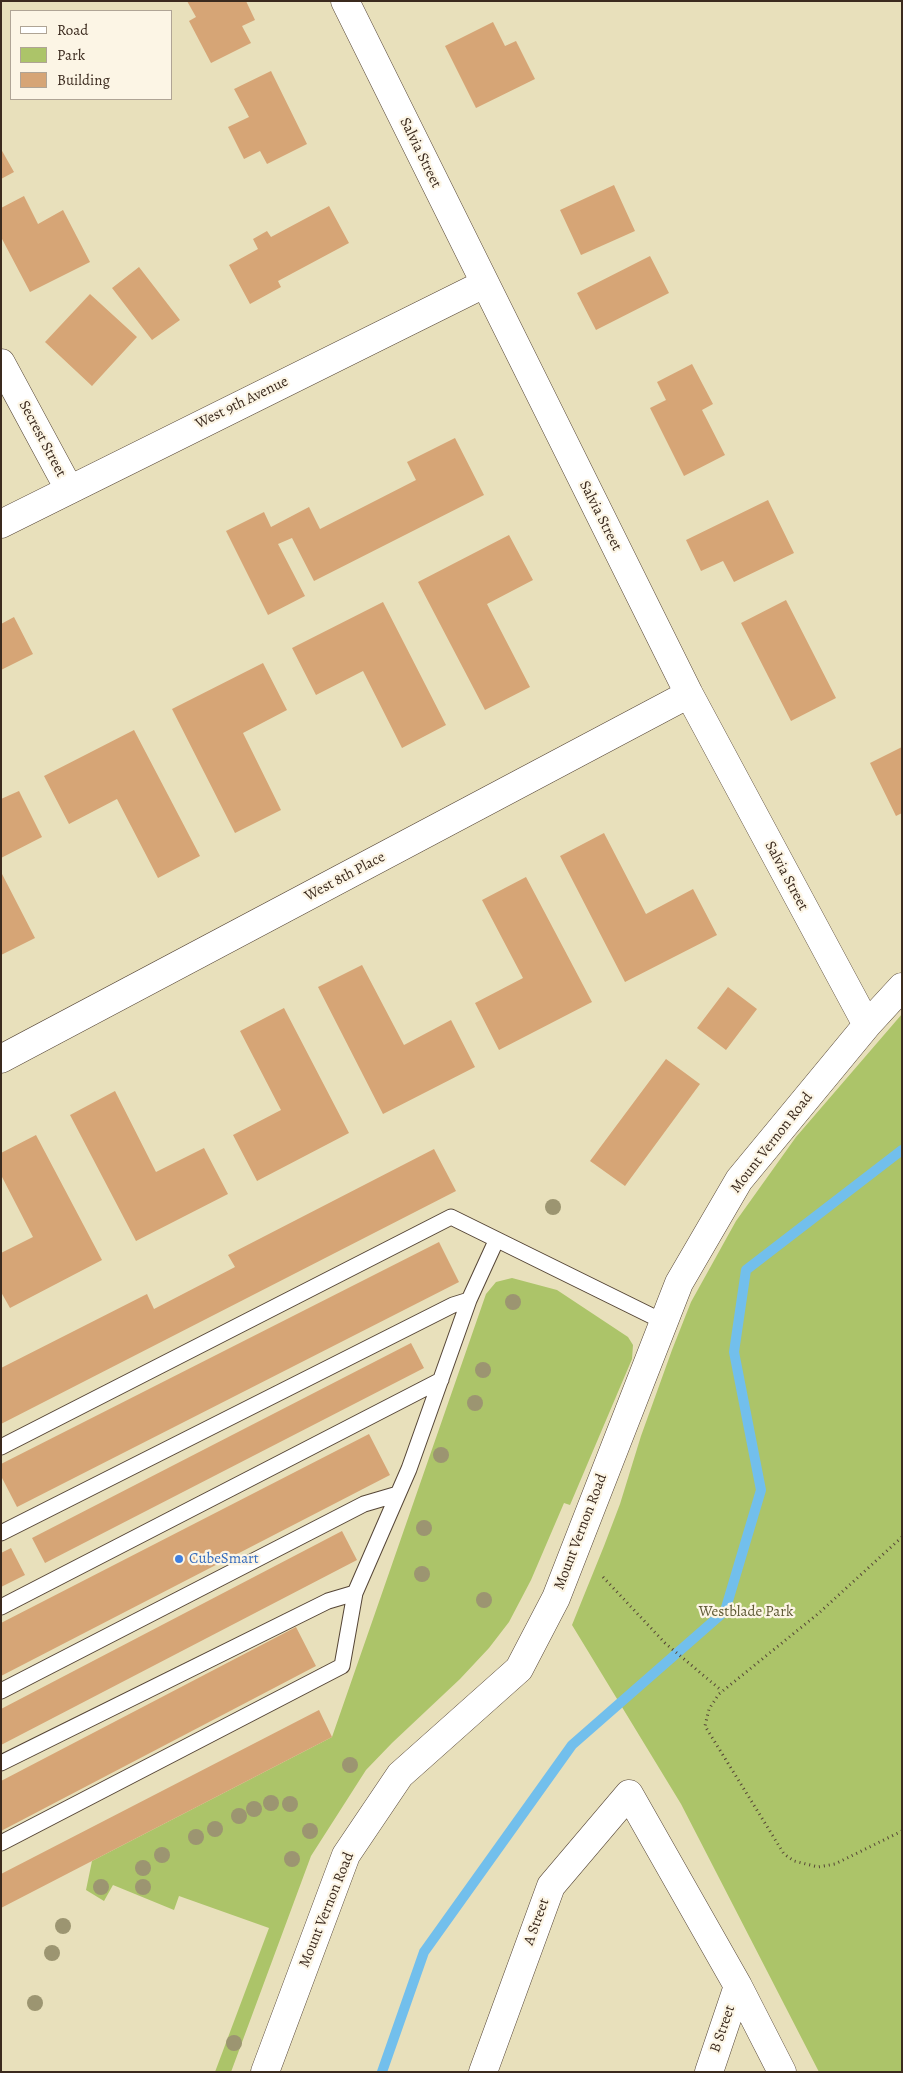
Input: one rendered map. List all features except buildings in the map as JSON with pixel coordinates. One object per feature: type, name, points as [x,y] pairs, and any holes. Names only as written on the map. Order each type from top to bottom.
[{"type":"street","name":"Salvia Street","points":[[354,4],[484,284],[689,694],[867,1025]]},
{"type":"street","name":"West 9th Avenue","points":[[1,524],[484,284]]},
{"type":"street","name":"Secrest Street","points":[[1,363],[69,489]]},
{"type":"street","name":"West 8th Place","points":[[1,1059],[689,694]]},
{"type":"street","name":"Mount Vernon Road","points":[[265,2072],[346,1855],[400,1775],[519,1669],[556,1598],[679,1283],[740,1180],[867,1025],[902,988]]},
{"type":"street","name":"A Street","points":[[483,2072],[551,1886],[629,1794],[738,1986]]},
{"type":"street","name":"B Street","points":[[709,2072],[738,1986]]},
{"type":"street","points":[[738,1986],[782,2072]]},
{"type":"lane","points":[[1,1447],[451,1217],[496,1241],[664,1322]]},
{"type":"lane","points":[[1,1843],[342,1666],[355,1593],[398,1494],[469,1300],[496,1241]]},
{"type":"lane","points":[[1,1534],[453,1305],[469,1300]]},
{"type":"lane","points":[[1,1607],[441,1380]]},
{"type":"lane","points":[[1,1692],[364,1504],[398,1494]]},
{"type":"lane","points":[[1,1763],[328,1600],[355,1593]]},
{"type":"path","points":[[902,1538],[820,1613],[722,1691],[709,1709],[705,1726],[784,1854],[794,1861],[818,1867],[835,1864],[902,1831]]},
{"type":"path","points":[[603,1577],[665,1643],[692,1668],[722,1691]]},
{"type":"green space","name":"Westblade Park","points":[[902,1014],[902,2072],[819,2072],[681,1804],[572,1625],[620,1504],[641,1436],[691,1302],[736,1221],[796,1137]]},
{"type":"green space","points":[[512,1278],[557,1290],[628,1337],[633,1345],[632,1359],[570,1505],[564,1503],[531,1580],[509,1622],[489,1648],[460,1679],[366,1770],[311,1856],[231,2072],[215,2072],[269,1928],[179,1896],[174,1910],[113,1885],[104,1901],[86,1890],[92,1861],[332,1737],[486,1294],[496,1282]]},
{"type":"waterway","points":[[382,2072],[424,1952],[572,1745],[725,1611],[761,1490],[734,1352],[746,1270],[902,1150]]},
{"type":"place","name":"CubeSmart","points":[[179,1559]]}]
